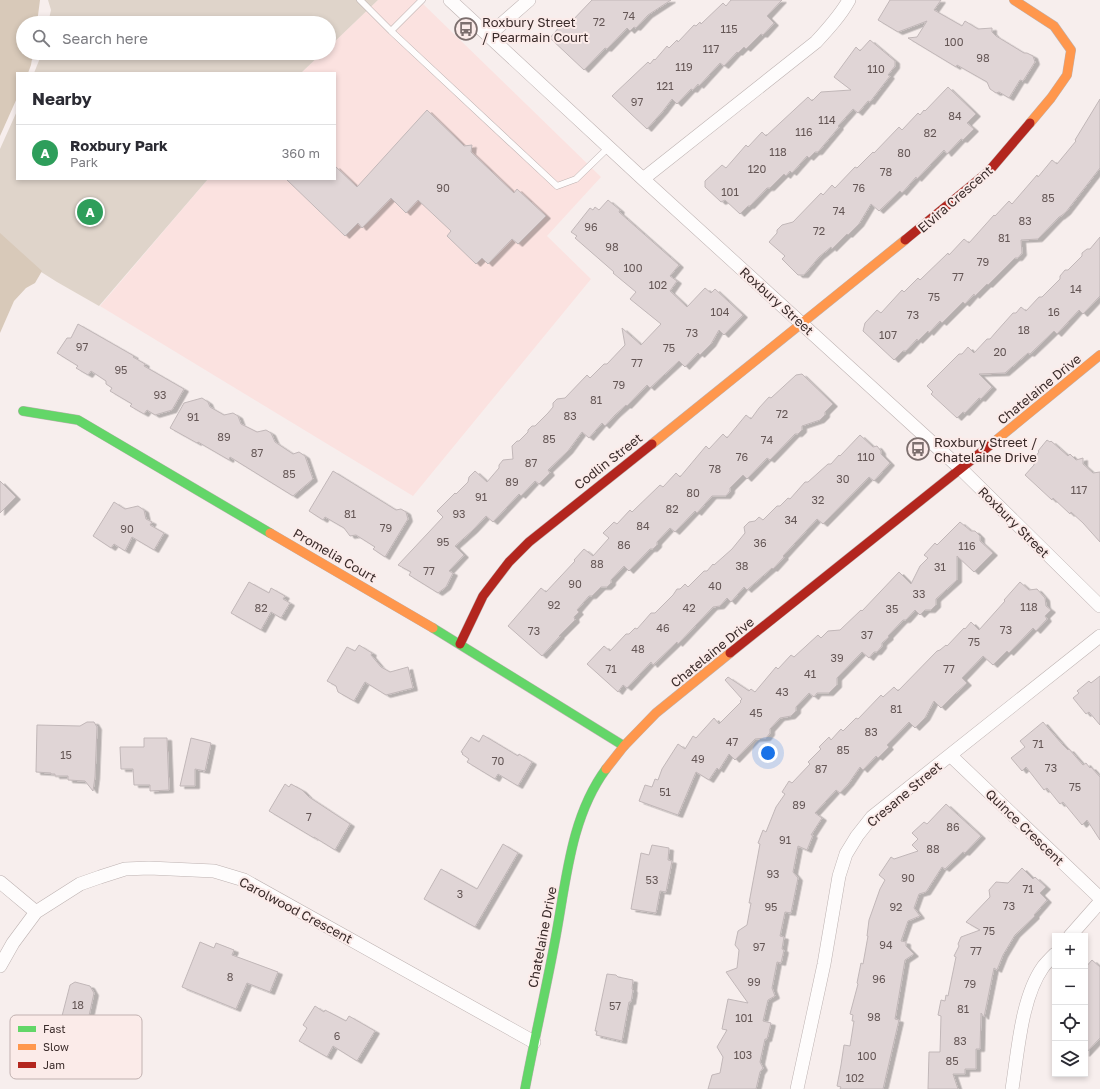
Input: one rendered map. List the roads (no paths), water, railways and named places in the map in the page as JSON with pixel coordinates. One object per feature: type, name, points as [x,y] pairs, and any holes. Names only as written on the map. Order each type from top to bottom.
[{"type":"street","name":"Roxbury Street","points":[[450,0],[643,179],[961,469],[1100,606]]},
{"type":"street","points":[[489,36],[530,0]]},
{"type":"street","points":[[643,179],[816,42],[831,26],[849,0]]},
{"type":"street","name":"Elvira Crescent","points":[[802,324],[989,171],[1051,98],[1067,75],[1071,50],[1063,38],[1054,26],[1014,0]]},
{"type":"street","name":"Codlin Street","points":[[460,644],[483,596],[509,562],[529,542],[802,324]]},
{"type":"street","name":"Chatelaine Drive","points":[[525,1089],[571,853],[582,813],[603,774],[624,746],[656,713],[961,469],[1100,355]]},
{"type":"street","name":"Promelia Court","points":[[23,412],[78,420],[460,644],[624,746]]},
{"type":"street","name":"Cresane Street","points":[[796,1089],[824,964],[839,876],[846,854],[856,836],[872,817],[1100,636]]},
{"type":"street","name":"Quince Crescent","points":[[950,755],[1100,898]]},
{"type":"street","name":"Carolwood Crescent","points":[[0,966],[13,943],[36,912],[80,884],[125,869],[149,868],[214,871],[244,880],[534,1042]]},
{"type":"street","points":[[0,882],[36,912]]},
{"type":"street","points":[[1073,933],[1100,902]]},
{"type":"street","points":[[1012,1089],[1025,1008],[1042,968],[1052,957]]},
{"type":"lane","points":[[360,0],[391,31],[557,186],[576,178],[609,147]]},
{"type":"lane","points":[[391,31],[422,0]]},
{"type":"place","name":"Roxbury Street / Pearmain Court","points":[[466,29]]},
{"type":"place","name":"Roxbury Park","points":[[90,212]]},
{"type":"place","name":"Roxbury Street / Chatelaine Drive","points":[[918,449]]}]
